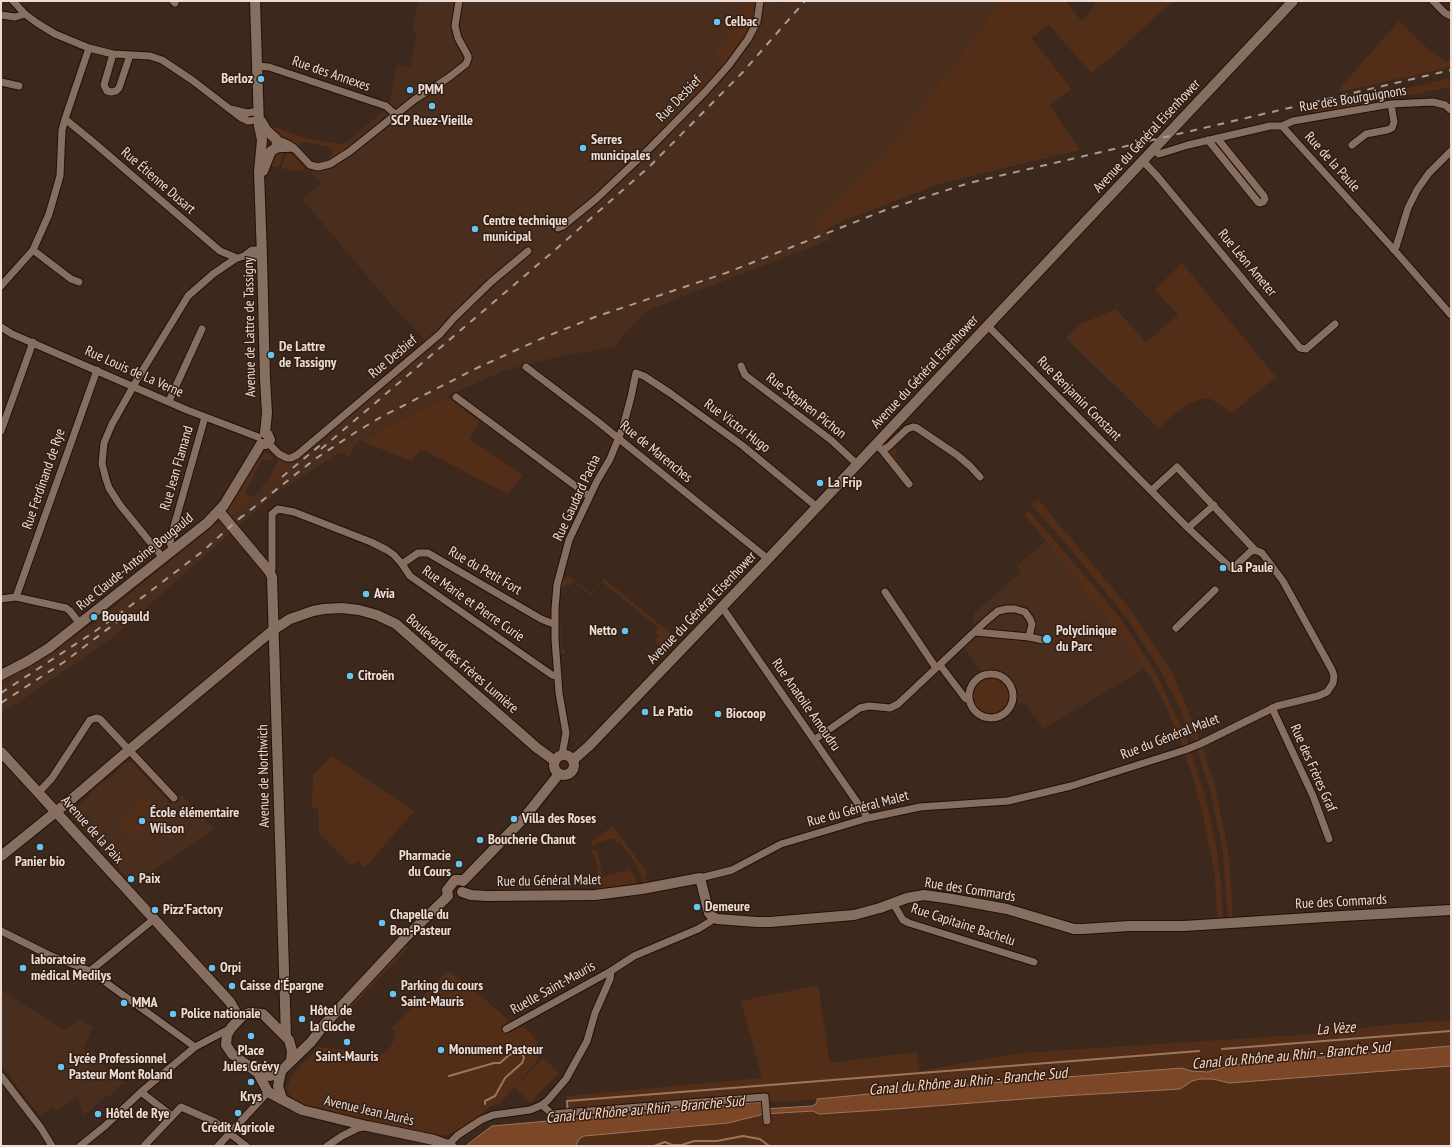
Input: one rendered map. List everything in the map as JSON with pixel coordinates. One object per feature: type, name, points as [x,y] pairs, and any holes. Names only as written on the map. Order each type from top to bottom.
[{"type":"main road","points":[[255,1],[259,126],[269,144]]},
{"type":"main road","name":"Avenue du Général Eisenhower","points":[[558,774],[565,776],[572,773],[575,766],[573,760],[589,746],[858,465],[879,447],[988,326],[1293,1]]},
{"type":"main road","name":"Avenue de Lattre de Tassigny","points":[[263,439],[267,413],[260,221],[260,181],[269,144]]},
{"type":"main road","name":"Rue Claude-Antoine Bougauld","points":[[1,675],[43,651],[80,624],[207,523],[219,511],[229,497],[263,439]]},
{"type":"main road","points":[[219,511],[271,573]]},
{"type":"main road","name":"Avenue de Northwich","points":[[271,573],[287,1038]]},
{"type":"main road","name":"Boulevard des Frères Lumière","points":[[1,856],[274,630],[290,619],[324,609],[350,608],[369,612],[384,618],[402,629],[537,748],[559,758]]},
{"type":"main road","name":"Avenue de la Paix","points":[[1,752],[230,1002],[239,1018]]},
{"type":"main road","points":[[463,881],[522,819],[558,774],[554,767],[559,758],[568,756],[573,760]]},
{"type":"main road","points":[[700,878],[709,913],[713,917]]},
{"type":"main road","name":"Rue du Général Malet","points":[[462,892],[482,896],[595,895],[642,889],[700,878]]},
{"type":"main road","points":[[448,896],[448,887],[455,880],[463,881]]},
{"type":"main road","points":[[448,896],[454,898],[462,892],[465,885],[463,881]]},
{"type":"main road","points":[[291,1061],[292,1052],[287,1038],[263,1014],[249,1013],[239,1018],[227,1036],[226,1042],[232,1054],[258,1073],[270,1076],[281,1072],[311,1042],[324,1025],[398,945],[448,896]]},
{"type":"main road","name":"Rue des Commards","points":[[713,917],[727,920],[770,922],[854,915],[916,896],[938,896],[1006,909],[1074,929],[1129,926],[1184,926],[1451,910]]},
{"type":"main road","points":[[287,1038],[311,1042]]},
{"type":"main road","points":[[281,1072],[278,1086],[282,1099]]},
{"type":"main road","points":[[258,1073],[268,1092]]},
{"type":"main road","name":"Avenue Jean Jaurès","points":[[268,1092],[302,1110],[434,1140],[449,1145]]},
{"type":"street","points":[[13,1],[25,14],[55,34],[89,48],[113,54],[150,56],[162,60],[244,120],[252,121],[259,116]]},
{"type":"street","points":[[269,144],[294,148],[310,165],[318,167],[330,164],[349,152],[395,114],[448,78],[467,62],[468,56],[458,38],[454,26],[460,1]]},
{"type":"street","name":"Rue Desbief","points":[[558,228],[563,226],[596,199],[705,92],[743,47],[753,30],[759,14],[760,1]]},
{"type":"street","points":[[1433,1],[1451,16]]},
{"type":"street","points":[[1,15],[15,17],[25,14]]},
{"type":"street","points":[[1,286],[33,250],[49,214],[60,176],[62,130],[64,119],[89,48]]},
{"type":"street","points":[[113,54],[104,84],[107,91],[111,92],[116,91],[119,88],[130,55]]},
{"type":"street","name":"Rue des Annexes","points":[[257,66],[269,67],[386,106],[395,114]]},
{"type":"street","points":[[1,82],[19,86]]},
{"type":"street","name":"Rue des Bourguignons","points":[[1282,126],[1293,121],[1391,104],[1433,102],[1445,105],[1451,110]]},
{"type":"street","points":[[1352,146],[1366,134],[1392,128],[1394,122],[1391,104]]},
{"type":"street","name":"Rue Étienne Dusart","points":[[64,119],[92,141],[220,251],[241,257],[262,254]]},
{"type":"street","points":[[1152,150],[1159,154],[1208,140],[1270,126],[1282,126]]},
{"type":"street","name":"Rue de la Paule","points":[[1282,126],[1394,249],[1451,315]]},
{"type":"street","points":[[1208,140],[1258,202],[1263,202],[1265,199],[1264,196],[1217,138]]},
{"type":"street","points":[[1394,249],[1396,247],[1408,208],[1417,190],[1451,150]]},
{"type":"street","name":"Rue Léon Ameter","points":[[1143,161],[1300,348],[1306,349],[1335,324]]},
{"type":"street","points":[[33,250],[71,279],[79,282]]},
{"type":"street","name":"Rue Desbief","points":[[263,439],[279,454],[287,458],[297,455],[440,334],[454,318],[491,282],[528,251]]},
{"type":"street","points":[[163,558],[120,505],[109,488],[104,473],[102,453],[107,434],[133,386],[188,296],[213,274],[241,257]]},
{"type":"street","name":"Rue Benjamin Constant","points":[[988,326],[1188,528],[1232,569],[1250,552],[1255,550]]},
{"type":"street","name":"Rue Louis de La Verne","points":[[1,327],[12,334],[205,417],[263,439]]},
{"type":"street","points":[[169,401],[202,329]]},
{"type":"street","points":[[1,431],[33,342]]},
{"type":"street","name":"Rue Stephen Pichon","points":[[741,366],[745,375],[831,440],[858,465]]},
{"type":"street","name":"Rue de Marenches","points":[[526,367],[597,421],[768,559]]},
{"type":"street","name":"Rue Ferdinand de Rye","points":[[16,598],[97,370]]},
{"type":"street","name":"Rue Gaudard Pacha","points":[[559,758],[566,733],[557,676],[554,623],[558,585],[567,546],[589,496],[610,459],[626,418],[636,373]]},
{"type":"street","name":"Rue Victor Hugo","points":[[636,373],[644,376],[670,393],[743,446],[817,508]]},
{"type":"street","points":[[456,397],[589,496]]},
{"type":"street","name":"Rue Jean Flamand","points":[[173,549],[170,543],[172,533],[205,417]]},
{"type":"street","points":[[879,447],[888,447],[907,429],[913,427],[917,428],[957,455],[980,477]]},
{"type":"street","points":[[879,447],[909,484]]},
{"type":"street","points":[[1152,490],[1177,467],[1255,550]]},
{"type":"street","points":[[1188,528],[1214,505]]},
{"type":"street","name":"Rue Marie et Pierre Curie","points":[[272,516],[274,511],[278,509],[294,512],[371,542],[394,555],[410,576],[430,591],[552,675],[557,676]]},
{"type":"street","name":"Avenue de Northwich","points":[[271,573],[272,516]]},
{"type":"street","name":"Rue du Général Malet","points":[[700,878],[732,870],[781,844],[868,818],[920,807],[1008,801],[1071,786],[1185,750],[1272,708],[1324,694],[1331,688],[1333,683],[1334,676],[1332,670],[1283,581],[1262,553],[1255,550]]},
{"type":"street","name":"Rue du Petit Fort","points":[[402,564],[418,553],[428,553],[541,619],[554,623]]},
{"type":"street","points":[[1176,628],[1215,590]]},
{"type":"street","points":[[885,592],[938,667],[965,698],[969,700],[971,707],[976,713],[982,717],[989,718],[996,718],[1003,715],[1012,704],[1012,689],[1009,683],[1003,678],[989,674],[982,676],[971,686],[969,700]]},
{"type":"street","points":[[1,599],[16,598],[66,608],[80,624]]},
{"type":"street","name":"Rue Anatoile Amoudru","points":[[722,607],[868,818]]},
{"type":"street","points":[[814,740],[860,708],[869,706],[886,709],[893,708],[986,621],[998,612],[1015,609],[1025,612],[1030,619],[1032,628],[1030,637]]},
{"type":"street","points":[[975,632],[1030,637],[1043,640]]},
{"type":"street","name":"Rue des Frères Graf","points":[[1272,708],[1313,796],[1329,839]]},
{"type":"street","points":[[39,792],[52,778],[91,719],[96,718],[100,719],[174,798]]},
{"type":"street","name":"Rue Capitaine Bachelu","points":[[893,903],[903,920],[909,923],[1034,962]]},
{"type":"street","name":"Ruelle Saint-Mauris","points":[[506,1029],[611,971],[634,956],[698,929],[711,921],[713,917]]},
{"type":"street","points":[[90,971],[154,919]]},
{"type":"street","points":[[1,931],[49,955],[90,971],[195,1047]]},
{"type":"street","name":"Ruelle Saint-Mauris","points":[[449,1145],[473,1125],[490,1116],[524,1112],[542,1105],[561,1087],[587,1041],[595,1013],[610,979],[611,971]]},
{"type":"street","points":[[80,1146],[195,1047],[231,1028]]},
{"type":"street","points":[[211,1038],[226,1042]]},
{"type":"street","points":[[1,1076],[41,1128],[52,1146]]},
{"type":"street","points":[[141,1092],[172,1116]]},
{"type":"street","points":[[218,1146],[268,1092]]},
{"type":"street","points":[[542,1105],[552,1114],[766,1099],[768,1121]]},
{"type":"street","points":[[144,1146],[181,1107],[208,1118],[246,1146]]},
{"type":"street","points":[[342,1136],[345,1130],[345,1121]]},
{"type":"street","points":[[327,1146],[358,1128],[367,1126]]},
{"type":"shaded area","points":[[418,1],[782,1],[783,4],[786,1],[1002,1],[884,155],[816,224],[827,229],[830,240],[646,311],[620,339],[616,347],[561,356],[506,370],[447,396],[356,443],[349,457],[341,452],[276,493],[112,638],[18,703],[1,713],[1,682],[51,653],[99,619],[213,526],[230,515],[261,489],[262,486],[277,476],[430,345],[394,308],[302,199],[321,183],[311,172],[389,106],[397,65],[410,67],[416,37],[413,27]]},
{"type":"shaded area","points":[[740,1],[756,1],[754,18],[749,30],[730,59],[688,105],[684,105],[683,104],[723,62],[715,53],[723,44],[738,19]]},
{"type":"shaded area","points":[[1002,1],[1066,1],[1082,22],[1098,1],[1173,1],[1115,54],[1091,73],[1049,25],[1032,38],[1071,89],[1050,106],[1080,150],[939,184],[841,222],[827,229],[815,225],[884,155]]},
{"type":"shaded area","points":[[1399,21],[1428,49],[1445,61],[1451,59],[1451,67],[1340,92],[1339,89]]},
{"type":"shaded area","points":[[1451,78],[1451,87],[1316,113],[1312,112],[1316,109]]},
{"type":"shaded area","points":[[269,125],[308,139],[340,144],[347,142],[350,147],[333,159],[331,157],[332,150],[329,147],[305,142],[298,145],[281,138]]},
{"type":"shaded area","points":[[285,151],[279,167],[268,165],[271,157],[278,152]]},
{"type":"shaded area","points":[[288,152],[293,155],[305,169],[295,171],[281,168]]},
{"type":"shaded area","points":[[1182,263],[1276,377],[1232,413],[1211,399],[1204,398],[1190,403],[1167,420],[1159,429],[1066,338],[1079,325],[1116,309],[1146,342],[1178,315],[1155,290]]},
{"type":"shaded area","points":[[447,396],[479,421],[470,439],[523,475],[508,494],[421,449],[411,461],[364,442],[363,440]]},
{"type":"shaded area","points":[[906,433],[909,437],[907,435],[894,447],[897,452],[894,455],[905,470],[909,469],[904,473],[887,451]]},
{"type":"shaded area","points":[[265,453],[274,458],[267,461],[262,459],[245,492],[251,499],[229,519],[227,513],[229,507],[252,468]]},
{"type":"shaded area","points":[[279,460],[287,463],[296,462],[265,486]]},
{"type":"shaded area","points":[[1038,499],[1131,610],[1170,668],[1200,741],[1194,743],[1178,705],[1158,666],[1128,620],[1073,552],[1031,504]]},
{"type":"shaded area","points":[[1028,510],[1123,622],[1158,677],[1189,744],[1183,747],[1154,683],[1131,650],[1025,515]]},
{"type":"shaded area","name":"Polyclinique du Parc","points":[[1045,541],[1131,650],[1144,669],[1043,729],[1026,704],[1015,703],[1015,692],[1012,683],[1005,676],[994,673],[982,674],[964,647],[981,630],[973,621],[974,613],[1021,572],[1017,566]]},
{"type":"shaded area","points":[[568,576],[591,593],[604,579],[675,637],[664,649],[654,641],[659,635],[654,631],[658,627],[602,582],[591,595],[573,582],[570,586],[566,584],[561,590],[565,593],[560,593],[561,650],[566,650],[564,654],[558,653],[558,597],[563,577],[566,579]]},
{"type":"shaded area","points":[[987,674],[995,674],[1007,680],[1013,692],[1013,700],[1007,712],[995,718],[987,718],[975,712],[969,700],[969,692],[975,680]]},
{"type":"shaded area","points":[[1202,746],[1215,786],[1225,835],[1229,858],[1233,920],[1228,920],[1223,852],[1210,790],[1197,749]]},
{"type":"shaded area","points":[[1190,749],[1205,796],[1216,846],[1221,882],[1223,919],[1217,919],[1215,876],[1194,780],[1184,752]]},
{"type":"shaded area","points":[[332,756],[414,811],[365,868],[357,861],[352,866],[319,833],[318,808],[312,808],[313,775]]},
{"type":"shaded area","name":"École élémentaire Wilson","points":[[132,762],[171,804],[182,795],[215,829],[133,884],[131,882],[134,879],[132,876],[129,879],[72,817],[72,811],[89,797],[89,794],[98,785],[112,776],[125,763]]},
{"type":"shaded area","points":[[142,796],[159,814],[148,824],[132,807]]},
{"type":"shaded area","points":[[130,811],[147,828],[136,839],[119,821]]},
{"type":"shaded area","points":[[613,826],[648,874],[644,877],[648,883],[645,884],[633,860],[619,842],[616,843],[615,838],[595,843],[596,848],[590,842]]},
{"type":"shaded area","points":[[592,849],[597,850],[603,877],[628,870],[628,865],[637,881],[637,885],[601,889]]},
{"type":"shaded area","points":[[405,947],[409,947],[336,1023],[338,1016]]},
{"type":"shaded area","points":[[448,970],[487,1001],[517,1028],[525,1028],[534,1036],[538,1045],[539,1055],[535,1064],[515,1087],[544,1058],[559,1073],[530,1103],[514,1087],[500,1104],[491,1106],[470,1123],[452,1133],[438,1135],[422,1133],[304,1105],[289,1095],[287,1088],[291,1076],[319,1047],[379,1054],[386,1052],[391,1046],[396,1035],[392,1028]]},
{"type":"shaded area","points":[[818,985],[830,1063],[917,1052],[920,1071],[1020,1053],[1313,1034],[1387,1025],[1451,1020],[1451,1046],[1231,1065],[1208,1072],[1191,1071],[1182,1068],[964,1085],[788,1102],[769,1101],[569,1119],[566,1096],[762,1078],[741,1001]]},
{"type":"shaded area","name":"Lycée Professionnel Pasteur Mont Roland","points":[[1,990],[65,1030],[79,1019],[93,1027],[84,1048],[93,1054],[117,1079],[121,1079],[124,1082],[109,1097],[107,1095],[84,1116],[77,1097],[56,1111],[53,1107],[40,1116],[1,1065]]},
{"type":"shaded area","points":[[1451,1046],[1451,1066],[1229,1083],[1213,1079],[1200,1079],[1192,1081],[1180,1089],[819,1114],[813,1111],[764,1114],[728,1123],[584,1136],[579,1139],[576,1145],[578,1146],[468,1146],[468,1144],[492,1126],[762,1102],[763,1109],[812,1106],[817,1103],[817,1099],[964,1085],[1182,1068],[1191,1071],[1208,1072],[1231,1065]]},
{"type":"shaded area","points":[[1451,1066],[1451,1146],[576,1145],[579,1139],[584,1136],[728,1123],[764,1114],[813,1111],[819,1114],[1179,1089],[1192,1081],[1200,1079],[1213,1079],[1229,1083]]},
{"type":"waterway","name":"La Vèze","points":[[1222,1049],[1451,1031]]},
{"type":"waterway","points":[[449,1076],[494,1063],[500,1063],[509,1055],[519,1051],[522,1053],[524,1058],[522,1063],[505,1078],[495,1096],[485,1101],[485,1104]]},
{"type":"waterway","name":"Canal du Rhône au Rhin - Branche Sud","points":[[568,1121],[567,1101],[1199,1051]]},
{"type":"waterway","points":[[654,1146],[665,1142],[672,1145],[682,1145],[694,1141],[717,1141],[743,1136],[760,1139],[769,1146]]},
{"type":"railway","points":[[321,449],[555,250],[650,166],[742,73],[805,1]]},
{"type":"railway","points":[[239,519],[315,459],[381,417],[477,368],[545,337],[595,317],[726,273],[888,209],[969,183],[1451,70]]},
{"type":"railway","points":[[282,477],[324,442]]},
{"type":"railway","points":[[1,693],[94,632],[144,596],[203,551],[242,516]]},
{"type":"railway","points":[[1,703],[64,662],[117,622]]},
{"type":"place","name":"Celbac","points":[[717,22]]},
{"type":"place","name":"Berloz","points":[[261,79]]},
{"type":"place","name":"PMM","points":[[410,90]]},
{"type":"place","name":"SCP Ruez-Vieille","points":[[432,106]]},
{"type":"place","name":"Serres municipales","points":[[583,148]]},
{"type":"place","name":"Centre technique municipal","points":[[475,229]]},
{"type":"place","name":"De Lattre de Tassigny","points":[[271,355]]},
{"type":"place","name":"La Frip","points":[[820,483]]},
{"type":"place","name":"La Paule","points":[[1223,568]]},
{"type":"place","name":"Avia","points":[[366,594]]},
{"type":"place","name":"Bougauld","points":[[94,617]]},
{"type":"place","name":"Netto","points":[[625,631]]},
{"type":"place","name":"Polyclinique du Parc","points":[[1047,639]]},
{"type":"place","name":"Citroën","points":[[350,676]]},
{"type":"place","name":"Le Patio","points":[[645,712]]},
{"type":"place","name":"Biocoop","points":[[718,714]]},
{"type":"place","name":"Villa des Roses","points":[[514,819]]},
{"type":"place","name":"École élémentaire Wilson","points":[[142,821]]},
{"type":"place","name":"Boucherie Chanut","points":[[480,840]]},
{"type":"place","name":"Panier bio","points":[[40,847]]},
{"type":"place","name":"Pharmacie du Cours","points":[[459,864]]},
{"type":"place","name":"Paix","points":[[131,879]]},
{"type":"place","name":"Demeure","points":[[697,907]]},
{"type":"place","name":"Pizz'Factory","points":[[155,910]]},
{"type":"place","name":"Chapelle du Bon-Pasteur","points":[[382,923]]},
{"type":"place","name":"laboratoire médical Medilys","points":[[23,968]]},
{"type":"place","name":"Orpi","points":[[212,968]]},
{"type":"place","name":"Caisse d'Épargne","points":[[232,986]]},
{"type":"place","name":"Parking du cours Saint-Mauris","points":[[393,994]]},
{"type":"place","name":"MMA","points":[[124,1003]]},
{"type":"place","name":"Police nationale","points":[[173,1014]]},
{"type":"place","name":"Hôtel de la Cloche","points":[[302,1019]]},
{"type":"place","name":"Place Jules Grévy","points":[[251,1036]]},
{"type":"place","name":"Saint-Mauris","points":[[347,1042]]},
{"type":"place","name":"Monument Pasteur","points":[[441,1050]]},
{"type":"place","name":"Lycée Professionnel Pasteur Mont Roland","points":[[61,1067]]},
{"type":"place","name":"Krys","points":[[251,1082]]},
{"type":"place","name":"Crédit Agricole","points":[[238,1113]]},
{"type":"place","name":"Hôtel de Rye","points":[[98,1114]]}]
